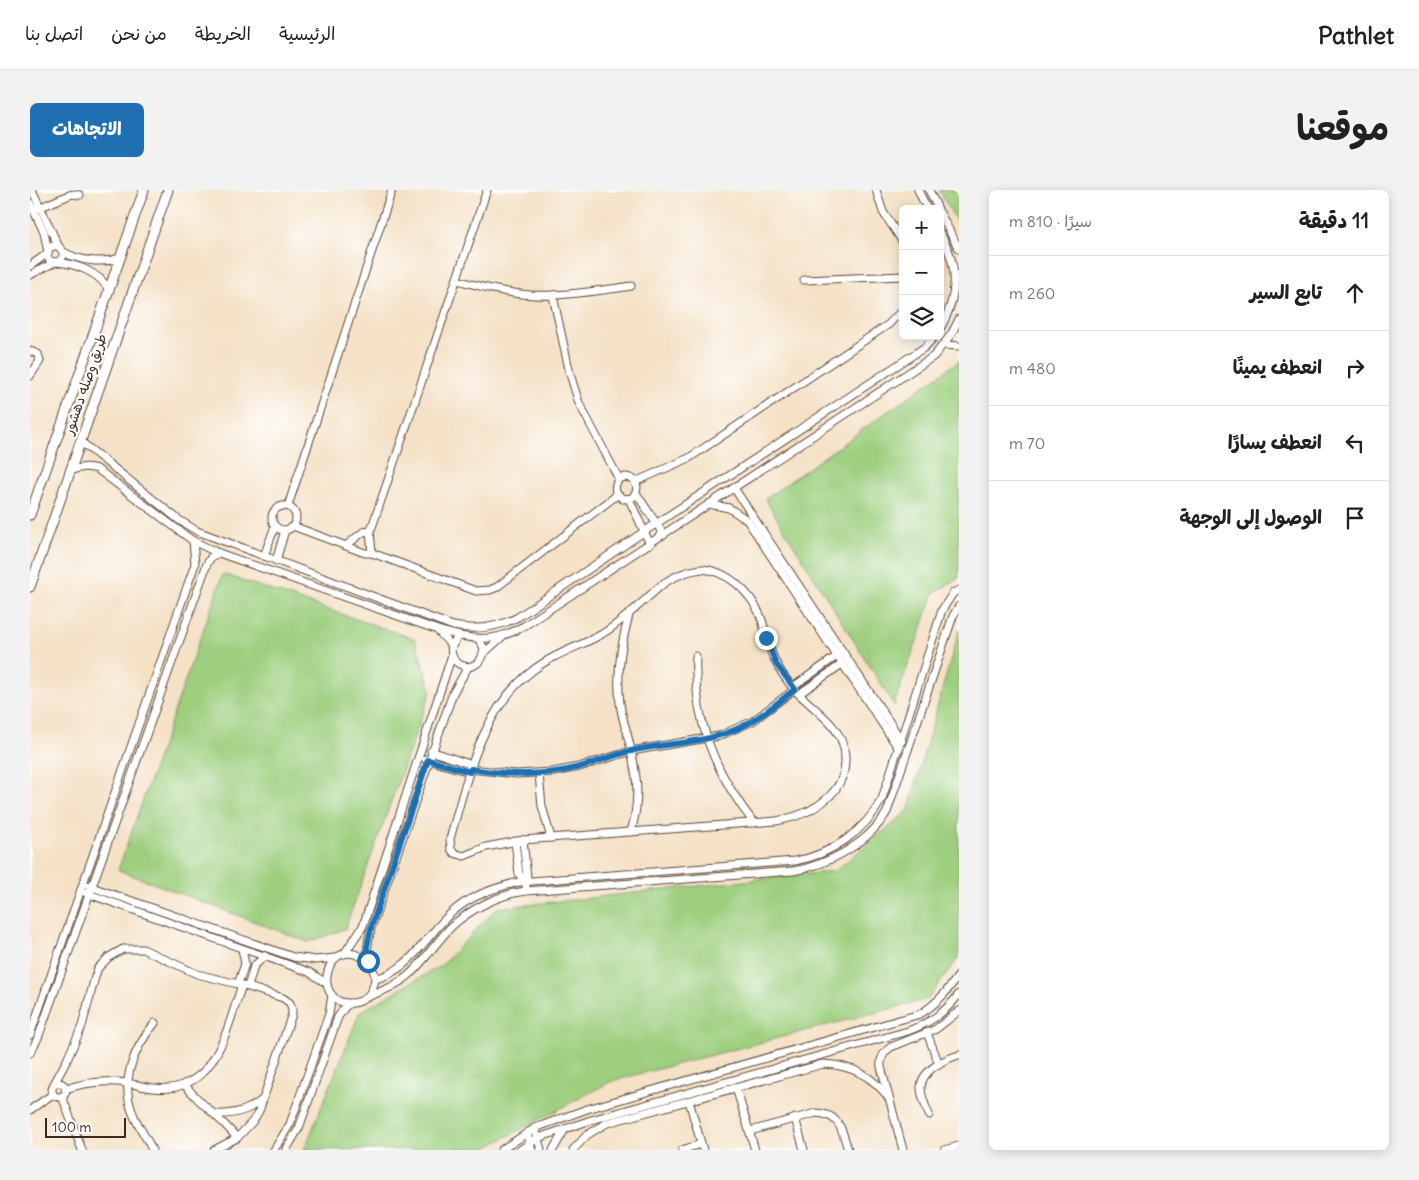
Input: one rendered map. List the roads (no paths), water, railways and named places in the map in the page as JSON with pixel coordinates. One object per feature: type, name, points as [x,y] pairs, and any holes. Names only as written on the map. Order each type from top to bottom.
[{"type":"main road","name":"طريق وصله دهشور","points":[[30,515],[144,190]]},
{"type":"main road","name":"طريق وصله دهشور","points":[[30,587],[168,190]]},
{"type":"street","points":[[32,190],[34,207],[44,232],[50,260],[70,264],[93,273],[102,280],[109,290]]},
{"type":"street","points":[[288,506],[392,190]]},
{"type":"street","points":[[372,553],[370,531],[487,190]]},
{"type":"street","points":[[876,190],[883,212],[899,236]]},
{"type":"street","points":[[918,190],[925,205]]},
{"type":"street","points":[[929,190],[936,205]]},
{"type":"street","points":[[34,207],[72,194],[80,195]]},
{"type":"street","points":[[30,275],[62,258],[60,249],[34,207]]},
{"type":"street","points":[[944,221],[959,249]]},
{"type":"street","points":[[944,240],[954,264],[955,282],[953,300],[944,323]]},
{"type":"street","points":[[30,266],[54,247],[73,256],[97,261],[120,258]]},
{"type":"street","points":[[804,280],[899,276]]},
{"type":"street","points":[[457,280],[510,293],[553,296],[631,286]]},
{"type":"street","points":[[553,296],[570,374],[579,403],[619,479]]},
{"type":"street","points":[[636,482],[676,465],[696,453],[889,324],[899,314]]},
{"type":"street","points":[[70,471],[79,467],[97,469],[196,543],[219,553],[438,630],[479,640],[503,636],[524,626],[934,356],[944,345],[959,320]]},
{"type":"street","points":[[80,441],[180,520],[203,534],[453,626],[468,629],[498,626],[518,617],[925,347],[931,340]]},
{"type":"street","points":[[944,345],[959,346]]},
{"type":"street","points":[[30,351],[38,354],[40,361],[30,376]]},
{"type":"street","points":[[629,477],[636,482],[636,493],[629,499],[623,499],[617,495],[615,486],[619,479],[629,477]]},
{"type":"street","points":[[734,488],[908,750]]},
{"type":"street","points":[[636,493],[664,535]]},
{"type":"street","points":[[293,526],[476,592],[497,587],[617,495]]},
{"type":"street","points":[[629,499],[650,544]]},
{"type":"street","points":[[708,504],[729,508],[747,520],[905,758]]},
{"type":"street","points":[[264,556],[274,526],[271,517],[273,511],[281,505],[293,509],[296,514],[296,520],[293,526],[285,530],[274,526]]},
{"type":"street","points":[[276,561],[285,530]]},
{"type":"street","points":[[347,545],[362,532],[370,531]]},
{"type":"street","points":[[30,1035],[195,564],[196,543],[203,534]]},
{"type":"street","points":[[268,544],[280,548]]},
{"type":"street","points":[[30,1054],[38,1038],[207,564],[211,557],[219,553]]},
{"type":"street","points":[[701,569],[711,570],[722,574],[741,588],[760,616],[776,664],[795,690],[829,722],[839,735],[845,758],[843,776],[830,796],[810,811],[785,820],[519,841],[486,847],[464,856],[458,855],[451,849],[450,839],[471,769],[491,719],[502,702],[520,681],[541,664],[598,636],[629,614],[664,583],[682,573],[701,569]]},
{"type":"street","points":[[375,979],[389,975],[407,963],[449,915],[464,903],[480,894],[497,888],[526,882],[795,861],[812,857],[835,846],[858,830],[869,819],[882,798],[942,610],[954,593],[959,590]]},
{"type":"street","points":[[82,888],[242,949],[309,972],[326,983],[332,995],[350,1003],[387,989],[409,975],[452,926],[471,912],[502,897],[526,891],[793,871],[816,866],[833,858],[864,838],[879,824],[889,806],[953,616],[959,606]]},
{"type":"street","points":[[629,614],[620,650],[618,687],[620,705],[638,787],[631,832]]},
{"type":"street","points":[[452,646],[464,637],[468,629]]},
{"type":"street","points":[[344,954],[363,926],[452,655],[452,646],[438,630]]},
{"type":"street","points":[[368,961],[367,947],[371,928],[455,687],[468,667],[478,663],[483,654],[503,636]]},
{"type":"street","points":[[479,640],[484,648],[483,654]]},
{"type":"street","points":[[452,655],[458,664],[468,667]]},
{"type":"street","points":[[696,656],[696,689],[707,738],[727,783],[754,823]]},
{"type":"street","points":[[418,756],[428,760],[471,769],[505,774],[539,774],[579,767],[631,751],[707,738],[730,732],[753,721],[837,656]]},
{"type":"street","points":[[795,690],[842,664]]},
{"type":"street","points":[[432,751],[471,769]]},
{"type":"street","points":[[539,774],[542,806],[551,838]]},
{"type":"street","points":[[519,841],[527,877],[526,891]]},
{"type":"street","points":[[90,891],[294,957],[316,960],[336,958],[344,954],[353,953],[361,956],[373,968],[375,979],[374,985],[367,997]]},
{"type":"street","points":[[53,1094],[54,1084],[82,1026],[95,977],[103,962],[112,954],[123,950],[143,949],[197,974],[243,985],[290,1003],[292,1014],[263,1100],[253,1121],[237,1138],[214,1150]]},
{"type":"street","points":[[242,949],[245,964],[243,985]]},
{"type":"street","points":[[65,1089],[99,1081],[162,1088],[184,1084],[202,1074],[215,1058],[243,985],[254,966],[265,956]]},
{"type":"street","points":[[326,983],[327,969],[336,958]]},
{"type":"street","points":[[501,1150],[535,1128],[587,1109],[920,1014],[932,1007],[943,996],[959,974]]},
{"type":"street","points":[[520,1150],[531,1147],[538,1138],[565,1129],[742,1077],[888,1037],[924,1025],[949,1008],[959,994]]},
{"type":"street","points":[[274,1150],[290,1124],[329,1014],[332,995]]},
{"type":"street","points":[[286,1150],[299,1128],[338,1017],[350,1003]]},
{"type":"street","points":[[901,1150],[881,1064],[883,1054],[891,1047],[943,1025],[959,1011]]},
{"type":"street","points":[[152,1150],[132,1111],[128,1083],[130,1066],[136,1050],[144,1036],[155,1023]]},
{"type":"street","points":[[927,1033],[939,1064]]},
{"type":"street","points":[[929,1115],[922,1094],[922,1082],[928,1072],[939,1064],[959,1055]]},
{"type":"street","points":[[573,1150],[587,1135],[607,1123],[823,1064],[849,1067],[867,1076],[882,1089],[890,1100]]},
{"type":"street","points":[[739,1066],[742,1077]]},
{"type":"street","points":[[54,1084],[61,1083],[65,1089],[65,1093],[62,1096]]},
{"type":"street","points":[[184,1084],[237,1138]]},
{"type":"street","points":[[736,1088],[755,1150]]},
{"type":"street","points":[[53,1094],[57,1097],[62,1096]]},
{"type":"street","points":[[30,1110],[53,1094]]},
{"type":"street","points":[[62,1096],[82,1150]]},
{"type":"street","points":[[214,1114],[236,1113],[250,1108],[263,1100]]},
{"type":"street","points":[[682,1150],[702,1147],[689,1101]]},
{"type":"street","points":[[750,1131],[795,1118],[824,1113],[838,1123],[848,1150]]},
{"type":"street","points":[[795,1118],[804,1150]]},
{"type":"street","points":[[535,1128],[541,1150]]},
{"type":"street","points":[[553,1150],[565,1129]]},
{"type":"street","points":[[527,1133],[531,1147]]},
{"type":"street","points":[[944,1150],[959,1146]]}]
